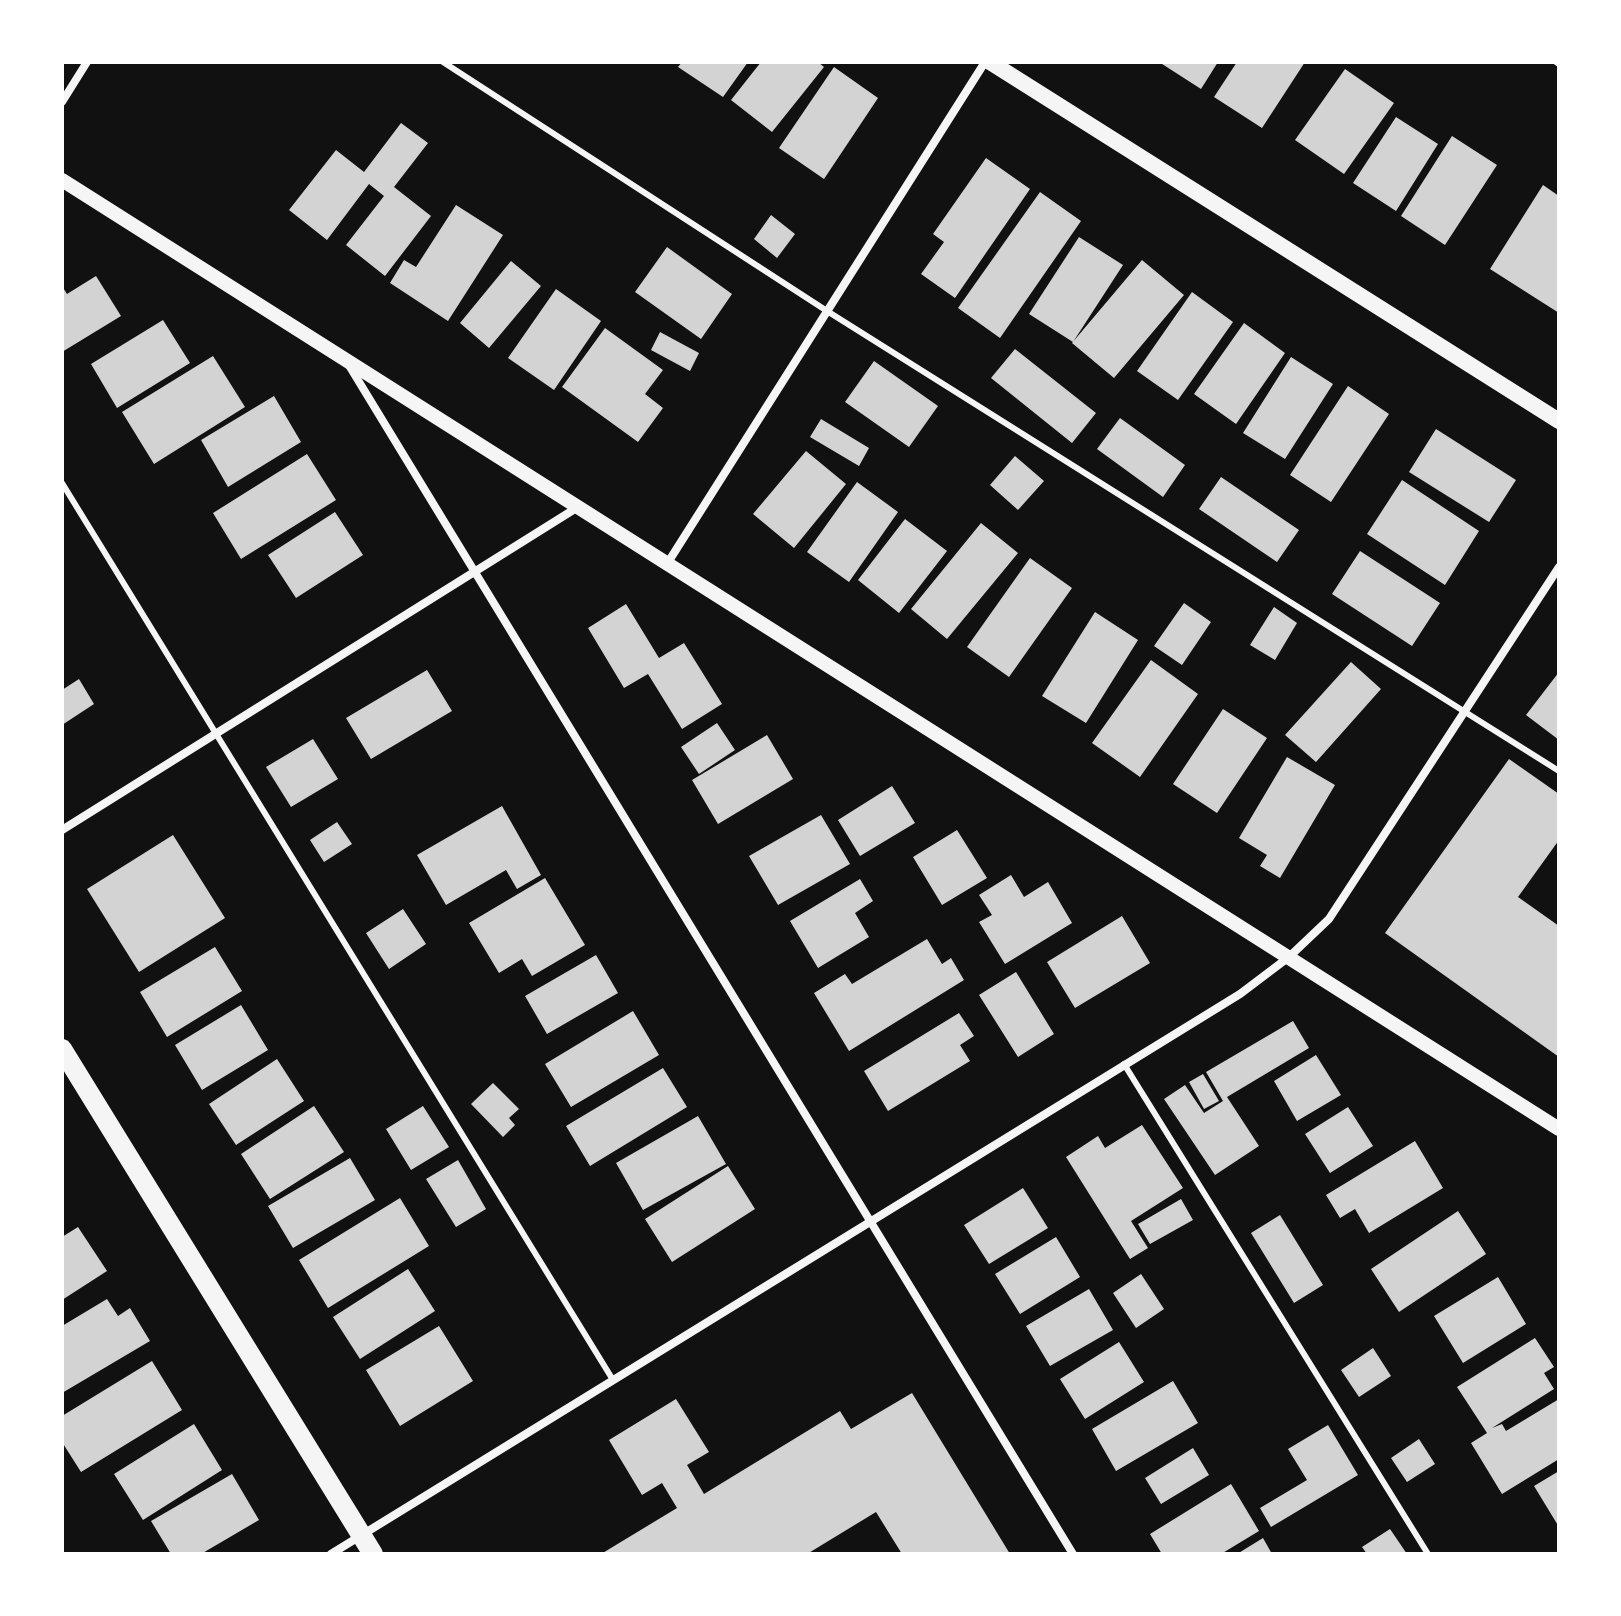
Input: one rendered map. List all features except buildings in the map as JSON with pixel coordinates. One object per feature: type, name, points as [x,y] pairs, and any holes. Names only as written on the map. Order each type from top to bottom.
[{"type":"main road","points":[[988,62],[1559,421]]},
{"type":"main road","points":[[62,1049],[373,1554]]},
{"type":"street","points":[[62,102],[87,62]]},
{"type":"street","points":[[667,564],[988,62]]},
{"type":"street","points":[[62,180],[1559,1129]]},
{"type":"street","points":[[345,359],[473,574],[1073,1554]]},
{"type":"street","points":[[62,830],[578,507]]},
{"type":"street","points":[[331,1554],[1123,1063],[1240,994],[1289,957],[1329,919],[1559,567]]},
{"type":"lane","points":[[443,62],[827,311],[1559,771]]},
{"type":"lane","points":[[62,483],[613,1380]]},
{"type":"lane","points":[[1123,1063],[1428,1554]]}]
